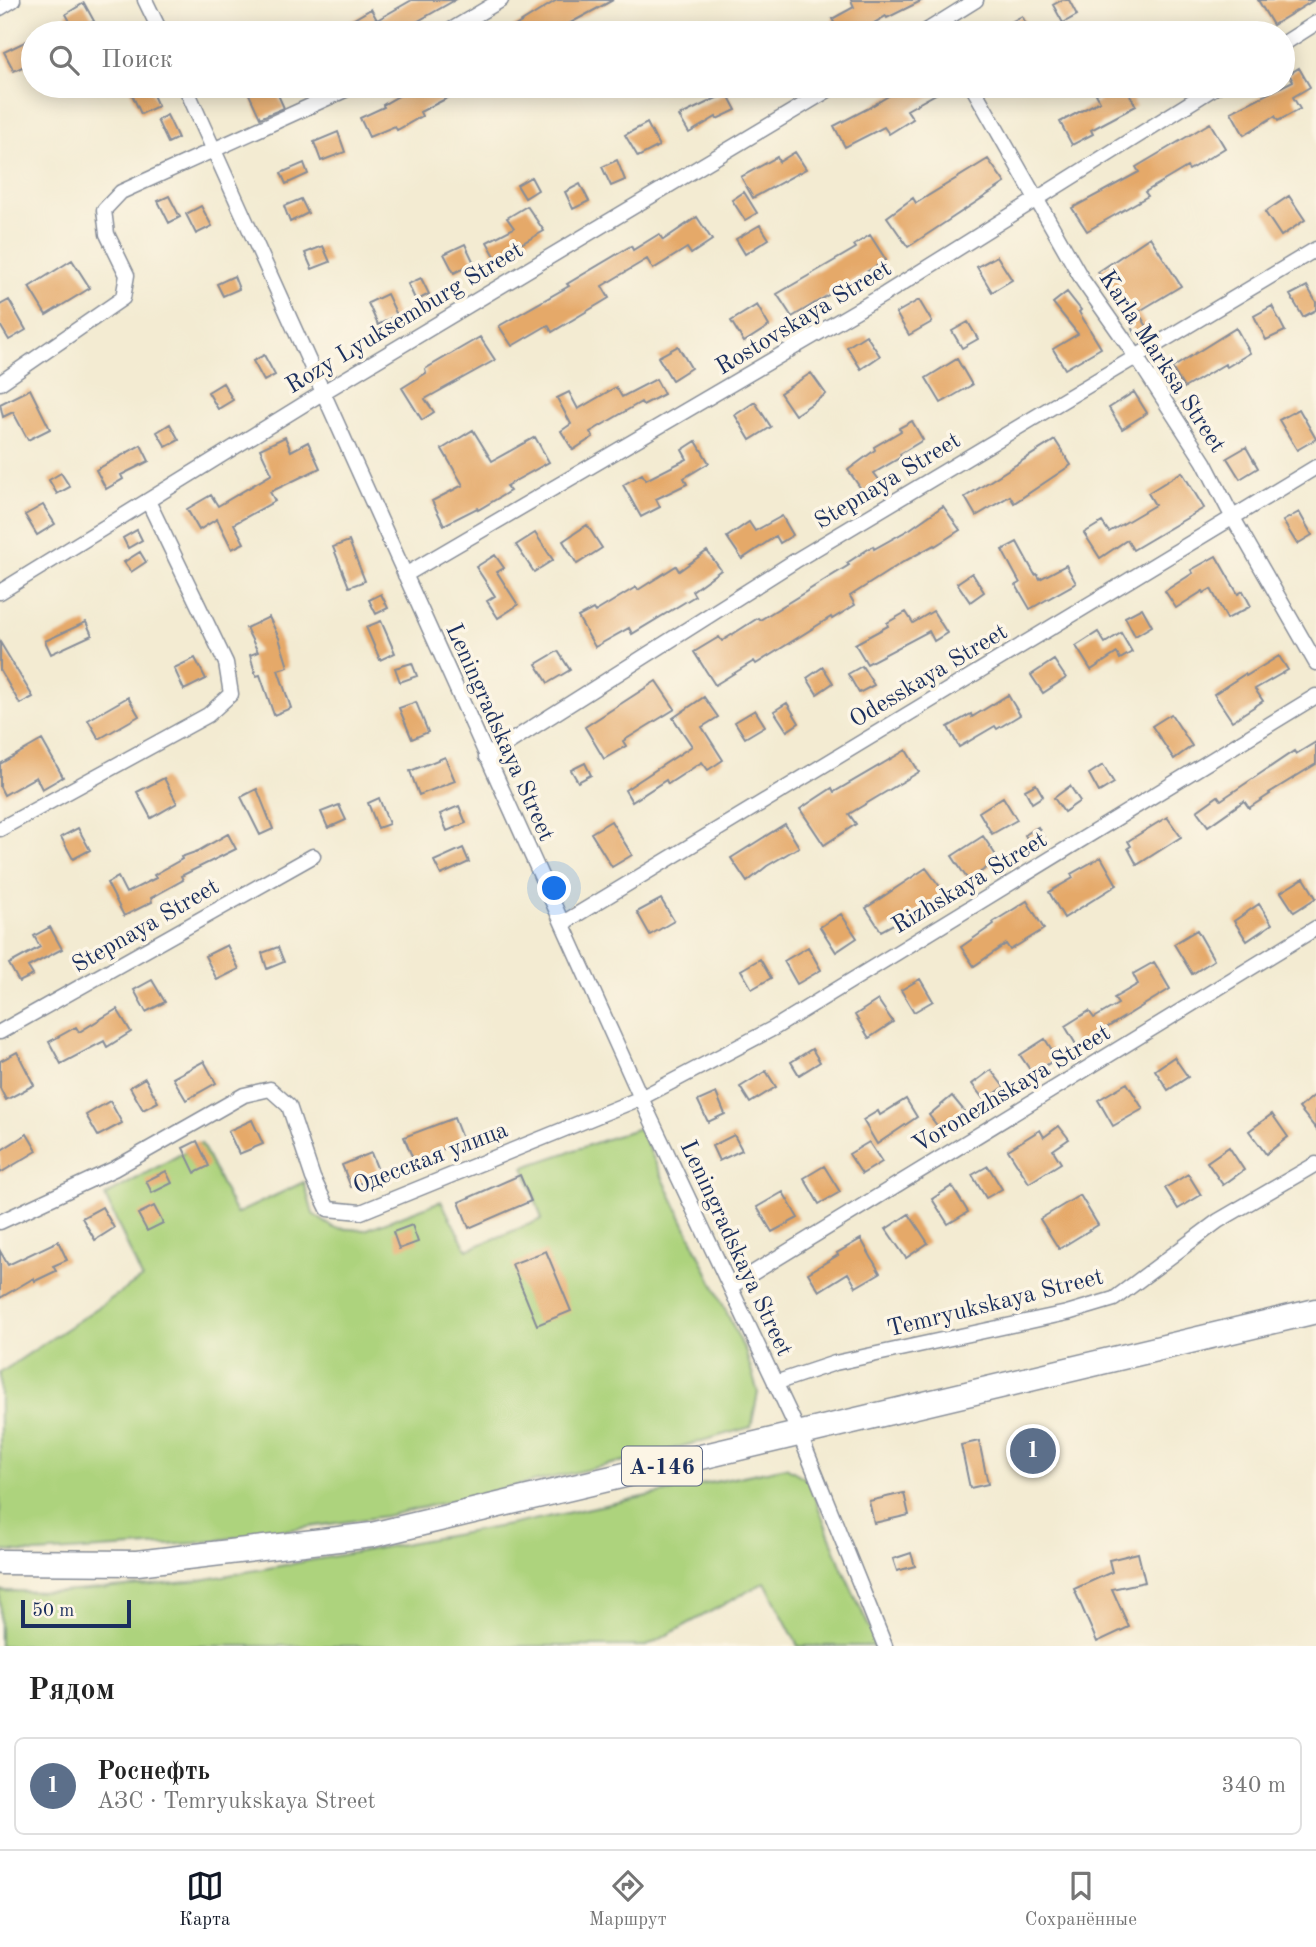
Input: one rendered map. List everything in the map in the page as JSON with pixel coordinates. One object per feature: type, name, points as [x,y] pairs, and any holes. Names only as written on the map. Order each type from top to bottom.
[{"type":"highway","name":"А-146","points":[[0,1562],[137,1563],[372,1535],[1316,1311]]},
{"type":"street","points":[[0,8],[13,0]]},
{"type":"street","points":[[145,0],[155,21]]},
{"type":"street","points":[[466,21],[501,0]]},
{"type":"street","points":[[952,21],[976,0]]},
{"type":"street","points":[[1295,36],[1316,23]]},
{"type":"street","name":"Leningradskaya Street","points":[[191,98],[641,1098],[799,1433],[885,1646]]},
{"type":"street","points":[[0,383],[123,298],[127,275],[107,234],[104,210],[121,192],[327,98]]},
{"type":"street","name":"Rozy Lyuksemburg Street","points":[[0,592],[322,393],[815,98]]},
{"type":"street","name":"Karla Marksa Street","points":[[979,98],[1083,281],[1204,462],[1316,663]]},
{"type":"street","name":"Rostovskaya Street","points":[[405,575],[885,294],[1198,98]]},
{"type":"street","name":"Stepnaya Street","points":[[486,757],[795,561],[1316,249]]},
{"type":"street","name":"Odesskaya Street","points":[[563,923],[1316,467]]},
{"type":"street","points":[[0,829],[208,715],[231,694],[226,663],[148,501]]},
{"type":"street","name":"Rizhskaya Street","points":[[641,1098],[774,1028],[1316,696]]},
{"type":"street","name":"Stepnaya Street","points":[[0,1032],[313,856]]},
{"type":"street","name":"Voronezhskaya Street","points":[[730,1287],[1316,928]]},
{"type":"street","name":"Одесская улица","points":[[0,1222],[114,1170],[244,1095],[270,1089],[289,1106],[313,1178],[328,1209],[361,1212],[641,1098]]},
{"type":"street","name":"Temryukskaya Street","points":[[775,1383],[835,1363],[1067,1313],[1114,1299],[1218,1221],[1316,1164]]},
{"type":"green space","points":[[639,1128],[746,1353],[758,1393],[751,1427],[655,1454],[386,1516],[197,1543],[36,1553],[0,1551],[0,1373],[142,1278],[105,1196],[201,1143],[236,1214],[304,1182],[313,1214],[334,1228],[365,1230],[441,1201],[467,1250],[542,1219],[524,1167]]},
{"type":"green space","points":[[786,1467],[808,1480],[842,1568],[878,1646],[798,1646],[765,1582],[647,1646],[0,1646],[0,1591],[61,1592],[190,1582],[514,1524]]},
{"type":"building","points":[[412,0],[455,0],[418,21],[351,21],[371,9],[377,20]]},
{"type":"building","points":[[557,0],[613,0],[574,21],[523,21]]},
{"type":"building","points":[[851,0],[923,0],[877,21],[833,21],[832,19],[854,7]]},
{"type":"building","points":[[1069,0],[1077,15],[1062,21],[1053,5]]},
{"type":"building","points":[[1258,0],[1314,0],[1280,21],[1271,21]]},
{"type":"building","points":[[84,3],[94,21],[70,21],[66,14]]},
{"type":"building","points":[[21,44],[21,68],[14,71],[4,52]]},
{"type":"building","points":[[1299,68],[1310,87],[1295,96],[1295,70]]},
{"type":"building","points":[[134,98],[154,98],[158,106],[141,114]]},
{"type":"building","points":[[251,98],[279,98],[284,108],[260,118]]},
{"type":"building","points":[[395,98],[447,98],[420,112],[422,116],[397,130],[395,126],[369,137],[360,118],[384,107],[383,105]]},
{"type":"building","points":[[717,98],[730,98],[736,110],[717,119],[716,117],[689,133],[679,116]]},
{"type":"building","points":[[885,98],[928,98],[907,110],[913,119],[889,134],[884,127],[845,147],[834,126]]},
{"type":"building","points":[[1098,98],[1132,98],[1136,106],[1091,130],[1093,134],[1072,145],[1060,122],[1100,101]]},
{"type":"building","points":[[1259,98],[1294,98],[1300,109],[1278,121],[1275,116],[1244,135],[1231,112]]},
{"type":"building","points":[[167,115],[178,138],[168,143],[157,120]]},
{"type":"building","points":[[647,123],[659,146],[638,157],[625,135]]},
{"type":"building","points":[[1210,123],[1225,148],[1145,192],[1148,196],[1087,231],[1072,208],[1139,172],[1136,167]]},
{"type":"building","points":[[338,132],[345,152],[321,161],[314,142]]},
{"type":"building","points":[[795,152],[806,169],[753,198],[741,177],[777,157],[779,162]]},
{"type":"building","points":[[988,159],[1005,183],[908,247],[887,217],[913,198],[916,203]]},
{"type":"building","points":[[617,160],[625,180],[611,186],[602,167]]},
{"type":"building","points":[[304,163],[308,174],[286,184],[281,173]]},
{"type":"building","points":[[531,177],[538,190],[525,198],[517,185]]},
{"type":"building","points":[[580,184],[589,201],[573,209],[565,192]]},
{"type":"building","points":[[744,192],[757,213],[745,220],[732,200]]},
{"type":"building","points":[[169,196],[180,217],[169,223],[158,201]]},
{"type":"building","points":[[1289,196],[1305,220],[1281,236],[1265,212]]},
{"type":"building","points":[[301,199],[308,213],[290,222],[284,206]]},
{"type":"building","points":[[201,206],[212,226],[196,234],[186,214]]},
{"type":"building","points":[[527,206],[544,231],[496,258],[487,242],[514,228],[507,218]]},
{"type":"building","points":[[697,217],[712,240],[691,254],[687,248],[653,269],[647,259],[602,286],[609,298],[552,332],[548,325],[512,346],[499,326],[631,246],[633,250],[659,234],[663,240]]},
{"type":"building","points":[[760,225],[769,239],[745,254],[736,239]]},
{"type":"building","points":[[870,235],[886,260],[792,317],[777,294],[856,248],[854,245]]},
{"type":"building","points":[[1150,237],[1181,286],[1138,312],[1148,328],[1136,334],[1098,272]]},
{"type":"building","points":[[465,244],[474,263],[454,273],[444,254]]},
{"type":"building","points":[[323,246],[330,262],[312,269],[305,253]]},
{"type":"building","points":[[997,256],[1012,280],[992,292],[977,267]]},
{"type":"building","points":[[72,260],[90,288],[46,315],[29,287]]},
{"type":"building","points":[[234,276],[239,289],[223,296],[217,284]]},
{"type":"building","points":[[421,278],[429,294],[416,301],[408,284]]},
{"type":"building","points":[[1307,286],[1316,302],[1316,310],[1303,317],[1290,295]]},
{"type":"building","points":[[1067,292],[1081,310],[1079,312],[1101,348],[1065,369],[1053,349],[1078,334],[1053,303]]},
{"type":"building","points":[[387,294],[397,315],[378,325],[368,303]]},
{"type":"building","points":[[9,300],[26,330],[9,340],[0,325],[0,305]]},
{"type":"building","points":[[919,300],[932,322],[909,335],[896,313]]},
{"type":"building","points":[[757,305],[769,326],[744,342],[731,321]]},
{"type":"building","points":[[1272,306],[1285,331],[1266,340],[1254,316]]},
{"type":"building","points":[[968,322],[978,339],[962,348],[952,331]]},
{"type":"building","points":[[1236,328],[1250,353],[1184,388],[1172,368]]},
{"type":"building","points":[[866,335],[880,356],[861,369],[847,347]]},
{"type":"building","points":[[480,337],[495,360],[425,399],[434,412],[422,420],[402,388],[426,373],[425,369]]},
{"type":"building","points":[[678,346],[691,368],[672,380],[658,357]]},
{"type":"building","points":[[264,355],[275,375],[264,381],[253,361]]},
{"type":"building","points":[[957,359],[972,385],[941,403],[926,378]]},
{"type":"building","points":[[811,373],[826,394],[795,415],[780,393]]},
{"type":"building","points":[[656,379],[664,394],[643,405],[641,402],[590,432],[593,437],[573,450],[561,431],[571,424],[557,398],[569,392],[578,409],[616,387],[622,397]]},
{"type":"building","points":[[223,383],[233,400],[218,409],[208,392]]},
{"type":"building","points":[[30,389],[50,429],[28,440],[13,412],[3,417],[0,404]]},
{"type":"building","points":[[1134,392],[1147,413],[1122,429],[1109,408]]},
{"type":"building","points":[[755,402],[771,427],[750,440],[735,415]]},
{"type":"building","points":[[1299,409],[1316,439],[1297,450],[1279,420]]},
{"type":"building","points":[[912,421],[923,440],[874,473],[880,481],[864,493],[848,470],[875,450],[874,447]]},
{"type":"building","points":[[170,424],[179,440],[166,447],[157,432]]},
{"type":"building","points":[[473,430],[492,461],[535,437],[549,462],[506,486],[510,491],[478,510],[477,508],[444,525],[432,501],[463,485],[442,449]]},
{"type":"building","points":[[285,437],[291,451],[308,442],[320,468],[270,492],[275,501],[234,524],[244,543],[232,549],[217,519],[199,530],[187,509],[211,495],[218,506],[272,474],[260,449]]},
{"type":"building","points":[[1055,440],[1071,465],[1014,503],[1010,496],[976,516],[965,497]]},
{"type":"building","points":[[696,441],[709,463],[684,478],[687,484],[656,499],[660,507],[641,517],[623,485],[642,474],[646,480],[687,459],[682,450]]},
{"type":"building","points":[[141,445],[149,461],[121,475],[123,479],[106,489],[96,470]]},
{"type":"building","points":[[1246,447],[1258,468],[1240,479],[1227,458]]},
{"type":"building","points":[[1182,472],[1204,508],[1133,550],[1127,540],[1100,558],[1084,533],[1102,522],[1109,532],[1155,505],[1148,493]]},
{"type":"building","points":[[61,473],[70,487],[57,494],[49,480]]},
{"type":"building","points":[[43,505],[55,524],[37,535],[25,515]]},
{"type":"building","points":[[943,506],[960,530],[850,596],[855,605],[756,664],[754,661],[715,685],[694,652],[719,637],[722,641],[758,618],[760,620],[849,565],[847,563],[873,546],[874,549],[910,529]]},
{"type":"building","points":[[1299,512],[1312,535],[1297,544],[1283,521]]},
{"type":"building","points":[[782,516],[793,535],[780,543],[776,536],[742,559],[727,537],[749,522],[755,531]]},
{"type":"building","points":[[587,525],[602,548],[577,564],[563,541]]},
{"type":"building","points":[[137,530],[142,540],[128,548],[123,538]]},
{"type":"building","points":[[535,533],[553,560],[534,572],[516,545]]},
{"type":"building","points":[[349,541],[365,581],[349,587],[333,547]]},
{"type":"building","points":[[1017,542],[1035,575],[1040,579],[1066,565],[1076,583],[1030,609],[1016,585],[1020,583],[1002,550]]},
{"type":"building","points":[[707,551],[721,570],[692,591],[695,596],[632,634],[629,628],[595,647],[578,617],[593,609],[595,612],[636,587],[638,590],[676,566],[679,571]]},
{"type":"building","points":[[140,552],[146,562],[131,572],[124,562]]},
{"type":"building","points":[[495,555],[504,568],[497,572],[518,605],[498,618],[487,601],[495,596],[476,567]]},
{"type":"building","points":[[1216,556],[1238,594],[1243,591],[1251,606],[1227,619],[1211,589],[1176,608],[1165,591],[1193,573],[1191,570]]},
{"type":"building","points":[[972,573],[984,592],[970,602],[957,583]]},
{"type":"building","points":[[381,594],[388,608],[376,614],[369,600]]},
{"type":"building","points":[[1142,608],[1152,626],[1135,636],[1125,617]]},
{"type":"building","points":[[933,611],[947,633],[934,641],[929,631],[867,664],[855,644],[888,626],[887,623],[906,612],[913,623]]},
{"type":"building","points":[[269,617],[288,667],[278,670],[291,708],[274,715],[260,675],[256,676],[250,655],[258,652],[246,628]]},
{"type":"building","points":[[381,621],[395,653],[380,660],[366,627]]},
{"type":"building","points":[[86,622],[92,635],[51,654],[45,641]]},
{"type":"building","points":[[1098,632],[1105,643],[1121,633],[1132,652],[1120,659],[1117,653],[1091,670],[1076,646]]},
{"type":"building","points":[[0,642],[33,697],[20,704],[0,670]]},
{"type":"building","points":[[558,651],[570,670],[548,683],[536,664]]},
{"type":"building","points":[[1279,656],[1288,670],[1255,689],[1263,701],[1232,721],[1214,694]]},
{"type":"building","points":[[195,658],[206,679],[184,690],[174,668]]},
{"type":"building","points":[[1054,660],[1066,678],[1043,693],[1031,675]]},
{"type":"building","points":[[412,663],[417,676],[400,682],[395,668]]},
{"type":"building","points":[[862,666],[874,685],[859,693],[848,674]]},
{"type":"building","points":[[823,667],[833,683],[817,694],[807,678]]},
{"type":"building","points":[[656,681],[675,709],[623,741],[626,746],[604,759],[585,727]]},
{"type":"building","points":[[1008,695],[1020,715],[959,747],[948,727],[971,714],[972,717]]},
{"type":"building","points":[[128,697],[139,716],[99,739],[88,720]]},
{"type":"building","points":[[704,697],[718,717],[702,727],[723,760],[708,770],[702,762],[668,784],[666,780],[632,802],[625,790],[692,746],[673,718]]},
{"type":"building","points":[[416,702],[428,732],[412,739],[399,708]]},
{"type":"building","points":[[787,703],[799,723],[787,731],[774,711]]},
{"type":"building","points":[[755,710],[765,726],[745,738],[735,722]]},
{"type":"building","points":[[1171,714],[1192,746],[1174,759],[1152,726]]},
{"type":"building","points":[[42,740],[63,777],[42,789],[36,777],[4,795],[0,787],[0,764]]},
{"type":"building","points":[[1316,742],[1316,764],[1249,808],[1244,801],[1208,826],[1197,811],[1218,796],[1221,800],[1294,751],[1296,754]]},
{"type":"building","points":[[906,750],[919,772],[849,814],[856,824],[824,845],[800,809],[832,788],[834,792]]},
{"type":"building","points":[[445,757],[455,781],[419,795],[410,771]]},
{"type":"building","points":[[585,763],[591,775],[578,782],[571,770]]},
{"type":"building","points":[[1103,765],[1114,783],[1099,792],[1089,774]]},
{"type":"building","points":[[164,778],[177,803],[151,818],[137,792]]},
{"type":"building","points":[[1036,784],[1043,796],[1032,803],[1025,790]]},
{"type":"building","points":[[1070,786],[1080,801],[1064,812],[1054,798]]},
{"type":"building","points":[[257,789],[273,829],[260,835],[241,797]]},
{"type":"building","points":[[1003,797],[1017,820],[992,834],[979,812]]},
{"type":"building","points":[[379,798],[389,824],[378,828],[368,803]]},
{"type":"building","points":[[339,805],[346,820],[328,828],[321,812]]},
{"type":"building","points":[[459,806],[466,823],[447,831],[440,814]]},
{"type":"building","points":[[1167,817],[1181,837],[1137,865],[1128,848],[1131,846],[1128,841]]},
{"type":"building","points":[[611,821],[632,855],[612,867],[591,833]]},
{"type":"building","points":[[785,824],[799,847],[767,866],[747,882],[731,858]]},
{"type":"building","points":[[1038,827],[1046,841],[1033,848],[1025,835]]},
{"type":"building","points":[[78,828],[90,850],[73,859],[61,837]]},
{"type":"building","points":[[228,834],[236,849],[181,876],[183,880],[151,898],[152,902],[124,916],[107,883],[118,877],[126,893],[156,878],[154,875],[182,859],[181,857]]},
{"type":"building","points":[[983,836],[999,860],[968,880],[952,856]]},
{"type":"building","points":[[463,848],[469,862],[441,875],[434,861]]},
{"type":"building","points":[[1101,857],[1117,885],[1064,918],[1049,892],[1073,878],[1071,874]]},
{"type":"building","points":[[926,868],[944,892],[921,909],[881,931],[866,908]]},
{"type":"building","points":[[1304,878],[1316,898],[1294,912],[1281,892]]},
{"type":"building","points":[[661,899],[674,921],[650,935],[637,912]]},
{"type":"building","points":[[1027,901],[1044,929],[1010,950],[1006,944],[974,966],[961,947],[994,924],[993,922]]},
{"type":"building","points":[[1259,904],[1272,924],[1247,941],[1234,921]]},
{"type":"building","points":[[841,914],[857,938],[836,952],[820,927]]},
{"type":"building","points":[[50,927],[62,949],[28,967],[33,975],[19,982],[9,964],[40,947],[34,936]]},
{"type":"building","points":[[1197,930],[1214,960],[1192,974],[1174,944]]},
{"type":"building","points":[[227,945],[239,969],[217,980],[205,956]]},
{"type":"building","points":[[278,947],[284,962],[267,969],[262,953]]},
{"type":"building","points":[[808,947],[821,970],[797,984],[784,961]]},
{"type":"building","points":[[760,959],[771,978],[752,989],[741,970]]},
{"type":"building","points":[[1154,962],[1170,989],[1077,1046],[1065,1026],[1089,1011],[1094,1018],[1118,1004],[1114,998],[1138,984],[1133,974]]},
{"type":"building","points":[[920,979],[933,1001],[914,1012],[901,990]]},
{"type":"building","points":[[152,980],[165,1002],[146,1012],[134,990]]},
{"type":"building","points":[[878,1000],[893,1022],[869,1038],[855,1015]]},
{"type":"building","points":[[117,1009],[131,1032],[107,1047],[104,1041],[61,1064],[49,1042],[76,1027],[79,1032]]},
{"type":"building","points":[[1045,1039],[1057,1058],[1033,1074],[1020,1055]]},
{"type":"building","points":[[812,1049],[820,1062],[799,1075],[791,1062]]},
{"type":"building","points":[[17,1052],[34,1085],[6,1100],[0,1088],[0,1061]]},
{"type":"building","points":[[1174,1057],[1188,1077],[1168,1090],[1155,1070]]},
{"type":"building","points":[[204,1061],[216,1083],[186,1100],[173,1078]]},
{"type":"building","points":[[991,1070],[1004,1087],[985,1101],[972,1084]]},
{"type":"building","points":[[766,1071],[776,1087],[750,1103],[740,1087]]},
{"type":"building","points":[[145,1078],[158,1102],[143,1110],[130,1087]]},
{"type":"building","points":[[1127,1083],[1143,1109],[1113,1126],[1098,1100]]},
{"type":"building","points":[[716,1093],[725,1114],[708,1122],[698,1101]]},
{"type":"building","points":[[1316,1094],[1316,1129],[1299,1108]]},
{"type":"building","points":[[952,1096],[966,1113],[942,1132],[929,1115]]},
{"type":"building","points":[[906,1099],[917,1117],[877,1144],[863,1120],[878,1111],[880,1115]]},
{"type":"building","points":[[110,1101],[122,1123],[98,1136],[86,1115]]},
{"type":"building","points":[[1272,1114],[1288,1137],[1266,1154],[1249,1131]]},
{"type":"building","points":[[454,1118],[463,1141],[433,1153],[434,1155],[415,1164],[404,1137]]},
{"type":"building","points":[[252,1120],[263,1144],[239,1154],[228,1131]]},
{"type":"building","points":[[1059,1126],[1069,1139],[1053,1150],[1061,1163],[1029,1183],[1008,1150],[1040,1130],[1044,1137]]},
{"type":"building","points":[[27,1134],[37,1151],[0,1173],[0,1151]]},
{"type":"building","points":[[734,1135],[742,1150],[719,1161],[712,1146]]},
{"type":"building","points":[[197,1141],[209,1166],[195,1173],[183,1148]]},
{"type":"building","points":[[869,1142],[882,1162],[862,1174],[849,1154]]},
{"type":"building","points":[[1229,1147],[1244,1170],[1223,1185],[1207,1162]]},
{"type":"building","points":[[371,1153],[380,1175],[351,1187],[342,1165]]},
{"type":"building","points":[[824,1166],[840,1192],[819,1204],[804,1178]]},
{"type":"building","points":[[988,1166],[1002,1189],[986,1198],[972,1175]]},
{"type":"building","points":[[166,1171],[172,1183],[152,1193],[146,1181]]},
{"type":"building","points":[[1188,1174],[1201,1195],[1178,1209],[1165,1188]]},
{"type":"building","points":[[520,1175],[531,1201],[469,1228],[459,1202]]},
{"type":"building","points":[[952,1186],[968,1212],[948,1224],[932,1199]]},
{"type":"building","points":[[783,1192],[798,1218],[772,1232],[757,1207]]},
{"type":"building","points":[[1080,1195],[1098,1225],[1059,1249],[1040,1219]]},
{"type":"building","points":[[154,1206],[163,1223],[147,1231],[138,1214]]},
{"type":"building","points":[[102,1207],[114,1228],[95,1240],[82,1218]]},
{"type":"building","points":[[909,1214],[928,1243],[906,1258],[886,1229]]},
{"type":"building","points":[[412,1225],[418,1242],[399,1249],[393,1232]]},
{"type":"building","points":[[861,1239],[880,1273],[856,1287],[848,1273],[819,1291],[808,1273]]},
{"type":"building","points":[[58,1241],[67,1260],[53,1266],[56,1271],[35,1281],[34,1278],[0,1298],[0,1251],[8,1265]]},
{"type":"building","points":[[546,1251],[571,1311],[537,1325],[512,1264]]},
{"type":"building","points":[[1042,1434],[1048,1463],[1023,1468],[1017,1439]]},
{"type":"building","points":[[979,1441],[988,1484],[970,1488],[961,1445]]},
{"type":"building","points":[[904,1493],[909,1515],[874,1523],[869,1501]]},
{"type":"building","points":[[911,1553],[915,1566],[897,1571],[893,1559]]},
{"type":"building","points":[[1138,1553],[1145,1582],[1112,1589],[1129,1627],[1097,1642],[1074,1589],[1112,1572],[1109,1560]]},
{"type":"place","name":"Роснефть","points":[[1033,1451]]}]
